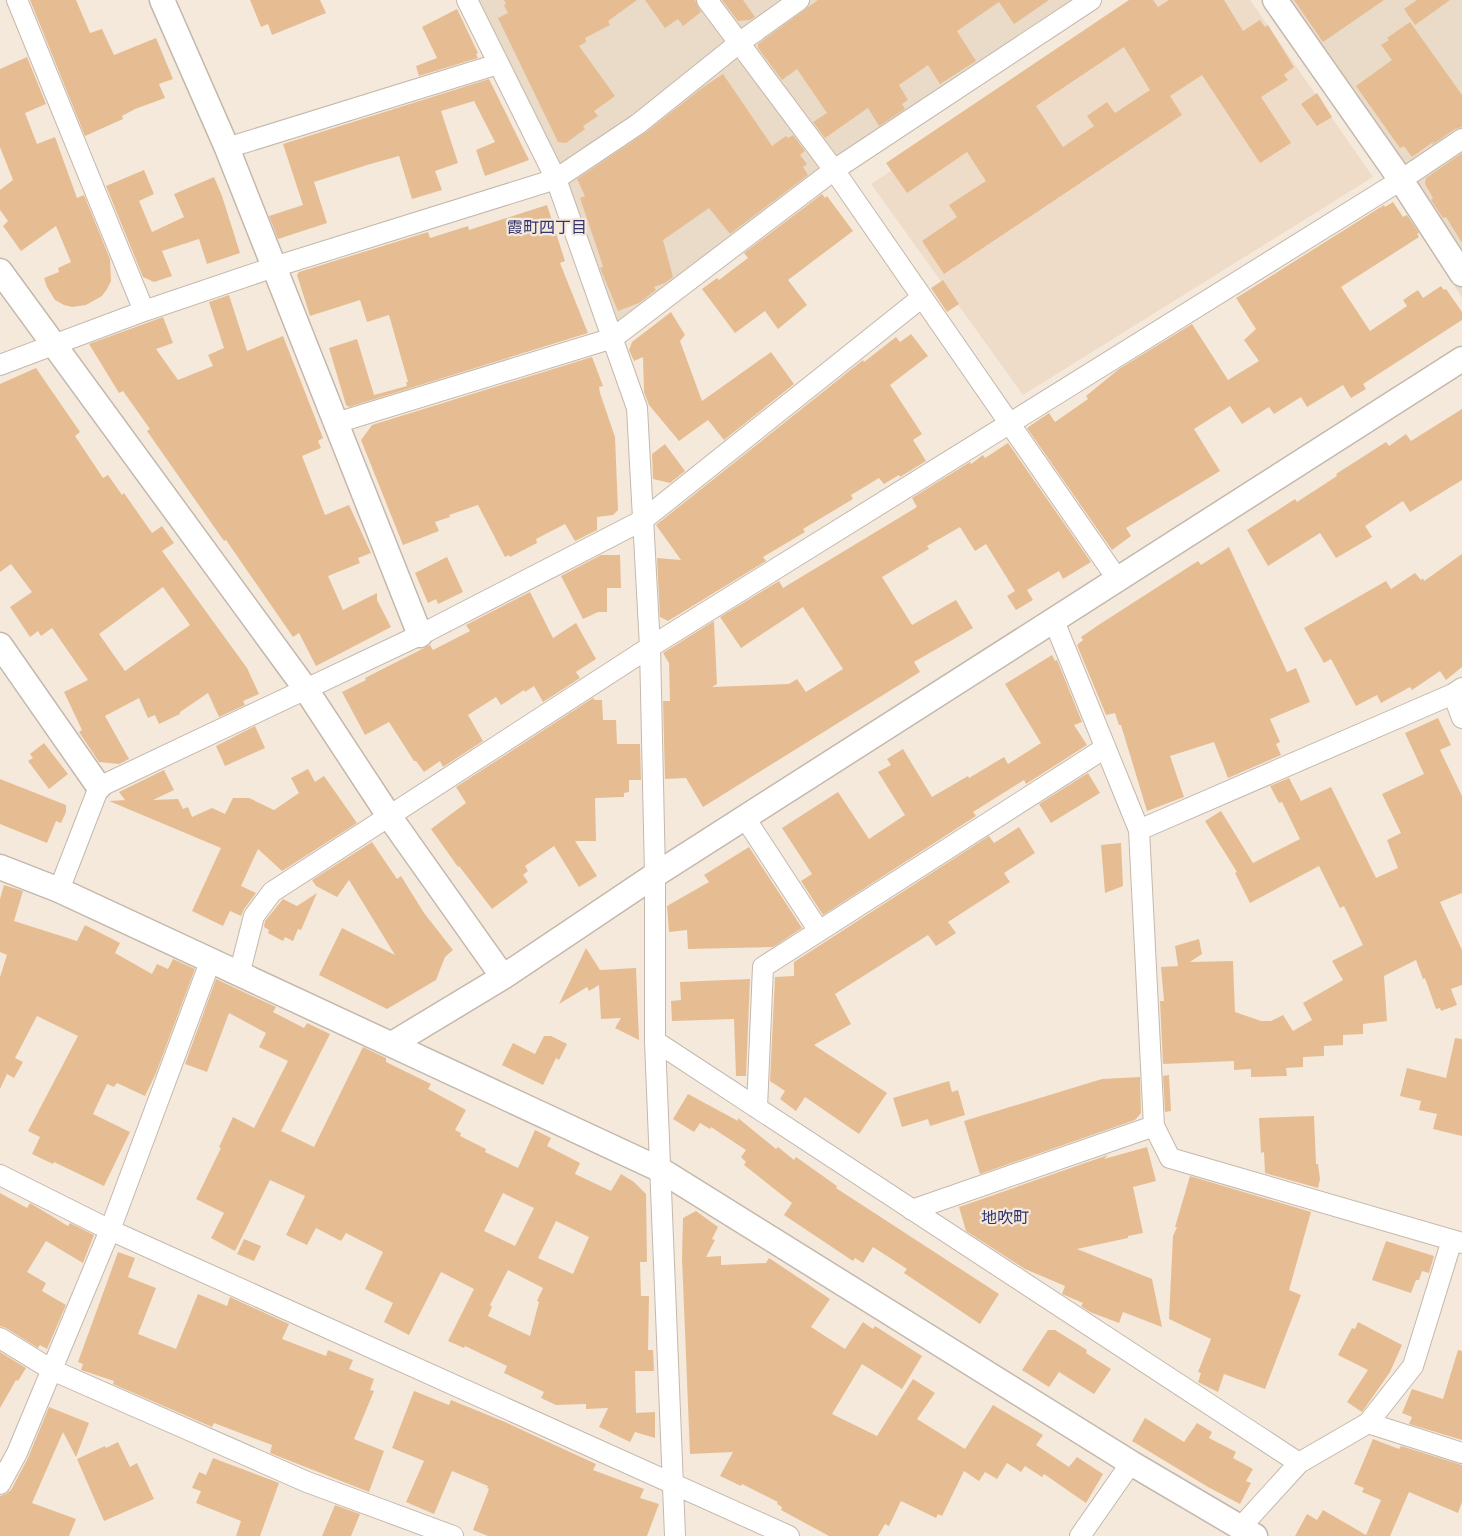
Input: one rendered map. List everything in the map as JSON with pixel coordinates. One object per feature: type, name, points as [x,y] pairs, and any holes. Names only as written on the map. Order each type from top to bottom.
[{"type":"street","points":[[17,0],[144,310]]},
{"type":"street","points":[[162,0],[227,148],[420,635]]},
{"type":"street","points":[[467,0],[556,179],[637,408],[650,647],[655,875],[655,1041],[675,1536]]},
{"type":"street","points":[[707,0],[834,170],[1118,580]]},
{"type":"street","points":[[0,365],[144,310],[556,179],[638,124],[739,43],[799,0]]},
{"type":"street","points":[[336,423],[613,338],[834,170],[1091,0]]},
{"type":"street","points":[[1275,0],[1401,180],[1462,274]]},
{"type":"street","points":[[227,148],[498,64]]},
{"type":"street","points":[[239,975],[254,916],[272,892],[650,647],[1401,180],[1462,139]]},
{"type":"street","points":[[0,271],[305,688],[388,816],[503,978]]},
{"type":"street","points":[[59,890],[99,787],[420,635],[643,520],[921,298]]},
{"type":"street","points":[[392,1044],[503,978],[655,875],[1462,359]]},
{"type":"street","points":[[0,867],[59,890],[659,1169],[1131,1463],[1247,1532],[1299,1462],[1368,1423],[1413,1366],[1457,1241],[1170,1158],[1154,1126],[1139,830],[1054,621]]},
{"type":"street","points":[[0,645],[99,787]]},
{"type":"street","points":[[1139,830],[1458,691],[1462,718]]},
{"type":"street","points":[[757,1108],[763,967],[1105,748]]},
{"type":"street","points":[[745,818],[819,932]]},
{"type":"street","points":[[0,1484],[17,1453],[110,1230],[210,962]]},
{"type":"street","points":[[655,1041],[1299,1462]]},
{"type":"street","points":[[912,1210],[1154,1126]]},
{"type":"street","points":[[0,1175],[110,1230],[789,1536]]},
{"type":"street","points":[[0,1338],[52,1370],[307,1482],[453,1536]]},
{"type":"street","points":[[1368,1423],[1462,1453]]},
{"type":"street","points":[[1080,1536],[1131,1463]]},
{"type":"shaded area","points":[[466,0],[1098,0],[821,176],[608,346],[543,148]]},
{"type":"shaded area","points":[[1148,0],[1250,0],[1373,177],[1023,395],[871,184]]},
{"type":"shaded area","points":[[1265,0],[1462,0],[1462,298],[1385,173]]},
{"type":"building","points":[[30,0],[76,0],[90,33],[102,29],[114,55],[156,38],[173,79],[159,84],[165,98],[135,109],[122,116],[123,119],[85,136]]},
{"type":"building","points":[[250,0],[320,0],[326,13],[272,35],[268,24],[261,27]]},
{"type":"building","points":[[504,0],[637,0],[608,21],[610,25],[585,38],[586,42],[579,46],[615,96],[594,111],[598,116],[583,126],[585,129],[566,143],[558,142],[498,18],[508,13]]},
{"type":"building","points":[[645,0],[695,0],[701,12],[683,26],[678,19],[665,28]]},
{"type":"building","points":[[722,0],[743,0],[755,17],[738,21]]},
{"type":"building","points":[[818,0],[1049,0],[1014,24],[999,2],[957,31],[976,61],[940,84],[928,65],[899,85],[908,100],[902,104],[905,109],[879,126],[868,108],[825,138],[813,122],[827,113],[797,69],[782,80],[758,48],[758,44]]},
{"type":"building","points":[[1129,0],[1153,0],[1158,7],[1169,0],[1224,0],[1243,31],[1260,20],[1265,27],[1268,25],[1294,67],[1284,75],[1288,80],[1261,97],[1291,143],[1260,163],[1202,75],[1170,96],[1182,115],[944,274],[922,241],[957,217],[949,205],[986,181],[967,152],[907,193],[886,163]],"holes":[[[1124,47],[1150,90],[1115,113],[1107,102],[1087,116],[1094,126],[1063,147],[1036,106]]]},
{"type":"building","points":[[1294,0],[1384,0],[1323,42]]},
{"type":"building","points":[[1417,0],[1450,0],[1415,25],[1404,9]]},
{"type":"building","points":[[457,9],[478,53],[476,54],[478,58],[419,76],[416,66],[437,58],[422,27]]},
{"type":"building","points":[[1410,22],[1462,95],[1462,127],[1455,129],[1432,145],[1433,142],[1412,157],[1404,146],[1400,148],[1356,86],[1392,60],[1381,45]]},
{"type":"building","points":[[27,57],[46,104],[25,113],[37,144],[55,137],[77,198],[84,195],[110,259],[111,281],[107,289],[102,296],[86,305],[72,307],[64,305],[55,300],[47,287],[44,278],[59,272],[58,268],[71,262],[56,226],[21,251],[3,226],[8,221],[0,210],[0,190],[13,180],[0,147],[0,69]]},
{"type":"building","points":[[723,74],[772,146],[786,136],[788,138],[793,135],[805,151],[800,155],[807,164],[803,167],[808,175],[730,234],[709,208],[663,240],[673,277],[654,287],[656,290],[639,303],[618,311],[600,268],[603,267],[580,198],[585,196],[577,179],[645,133]]},
{"type":"building","points":[[489,79],[529,160],[485,176],[476,150],[495,142],[474,101],[441,111],[458,163],[435,171],[442,190],[412,199],[399,156],[367,165],[314,182],[327,223],[278,239],[269,216],[303,205],[283,144]]},
{"type":"building","points":[[1317,93],[1332,117],[1317,126],[1301,104]]},
{"type":"building","points":[[1462,153],[1462,243],[1446,217],[1443,218],[1431,200],[1433,198],[1425,184],[1426,178]]},
{"type":"building","points":[[144,170],[154,194],[139,201],[152,232],[184,217],[174,194],[214,177],[240,253],[207,264],[199,239],[162,251],[172,276],[154,282],[143,277],[106,186]]},
{"type":"building","points":[[822,194],[825,198],[827,196],[853,231],[788,280],[807,305],[778,329],[765,311],[735,333],[702,289],[717,278],[719,280],[748,258],[744,253]]},
{"type":"building","points":[[1393,202],[1403,217],[1407,215],[1419,233],[1417,234],[1419,237],[1341,287],[1370,331],[1407,306],[1403,300],[1418,290],[1423,298],[1441,286],[1444,290],[1446,289],[1462,312],[1462,320],[1363,384],[1366,389],[1351,398],[1343,385],[1307,407],[1301,397],[1274,414],[1269,407],[1242,424],[1230,406],[1194,429],[1220,471],[1126,528],[1131,536],[1112,550],[1027,428],[1049,413],[1055,422],[1088,399],[1086,396],[1119,369],[1192,324],[1228,380],[1259,361],[1244,340],[1256,329],[1236,298],[1384,205],[1385,207]]},
{"type":"building","points":[[547,205],[565,261],[560,263],[588,333],[349,407],[346,405],[329,348],[357,339],[374,395],[407,386],[406,382],[408,382],[389,315],[367,322],[360,300],[310,316],[297,275],[299,272],[428,232],[430,238],[468,226],[469,230]]},
{"type":"building","points":[[943,280],[959,304],[947,312],[931,288]]},
{"type":"building","points":[[229,295],[247,351],[283,336],[323,438],[318,441],[321,448],[302,456],[325,515],[349,505],[371,553],[358,558],[360,563],[328,576],[343,610],[377,593],[377,600],[391,627],[316,666],[299,633],[293,637],[147,431],[150,429],[123,391],[119,393],[89,344],[163,317],[173,343],[156,349],[178,380],[213,366],[208,355],[224,348],[209,302]]},
{"type":"building","points":[[671,312],[685,335],[680,341],[702,401],[771,352],[794,384],[724,440],[708,420],[679,441],[649,405],[644,392],[643,357],[634,361],[629,350],[632,342]]},
{"type":"building","points":[[911,334],[928,356],[890,385],[922,434],[913,440],[926,461],[884,484],[879,478],[851,495],[853,499],[803,529],[805,532],[763,557],[766,561],[668,621],[660,617],[657,558],[681,560],[656,525],[863,360],[864,362],[896,337],[900,342]]},
{"type":"building","points":[[592,357],[603,386],[599,387],[600,393],[615,437],[618,510],[613,515],[597,517],[597,530],[575,541],[565,524],[536,539],[537,543],[510,557],[509,555],[505,557],[478,505],[435,522],[439,531],[403,545],[361,440],[372,425]]},
{"type":"building","points":[[36,368],[80,432],[75,436],[103,478],[108,475],[122,495],[124,493],[152,533],[162,526],[174,543],[162,551],[247,668],[259,694],[243,701],[245,705],[219,717],[208,693],[180,714],[159,724],[155,715],[148,718],[139,698],[105,716],[129,759],[119,764],[99,762],[79,732],[82,730],[64,692],[88,680],[52,628],[41,636],[38,631],[30,637],[10,607],[32,592],[11,564],[0,572],[0,384]],"holes":[[[163,587],[190,625],[125,671],[99,634]]]},
{"type":"building","points":[[1462,409],[1462,480],[1410,512],[1403,501],[1365,526],[1372,537],[1336,558],[1320,533],[1268,566],[1247,530],[1295,499],[1297,502],[1386,442],[1389,446],[1406,434],[1411,441]]},
{"type":"building","points":[[1008,443],[1091,562],[1063,579],[1059,571],[1027,590],[1033,600],[1016,610],[1007,596],[1015,591],[986,544],[975,551],[960,527],[927,546],[929,549],[882,577],[912,625],[956,600],[973,628],[914,662],[920,672],[703,807],[686,778],[665,779],[663,701],[670,701],[669,663],[663,653],[714,621],[717,684],[712,687],[789,684],[797,679],[806,692],[843,669],[803,607],[741,648],[720,617],[779,581],[783,588],[917,507],[912,498],[970,462],[971,464],[983,455],[985,458]]},
{"type":"building","points":[[665,444],[685,471],[670,483],[653,479],[652,454]]},
{"type":"building","points":[[1229,547],[1287,672],[1296,668],[1310,702],[1270,719],[1280,742],[1276,744],[1281,755],[1228,778],[1214,742],[1170,756],[1184,797],[1147,811],[1121,725],[1115,713],[1106,715],[1077,645],[1083,640],[1081,637],[1100,624],[1198,561],[1201,565]]},
{"type":"building","points":[[1462,554],[1462,667],[1446,680],[1440,671],[1412,690],[1410,687],[1381,703],[1377,695],[1356,706],[1331,659],[1324,663],[1304,628],[1386,581],[1391,589],[1415,573],[1424,581]]},
{"type":"building","points":[[601,555],[620,555],[621,588],[607,588],[607,612],[598,612],[583,619],[561,576]]},
{"type":"building","points":[[447,557],[463,592],[438,604],[436,599],[428,603],[415,573]]},
{"type":"building","points":[[530,592],[553,638],[576,623],[596,659],[576,672],[580,678],[543,702],[534,686],[501,705],[496,697],[468,715],[483,741],[443,767],[440,761],[424,772],[414,761],[389,722],[365,735],[342,692],[430,645],[433,650],[470,631],[466,625]]},
{"type":"building","points":[[1052,655],[1055,661],[1057,660],[1082,722],[1074,725],[1087,745],[1026,784],[1024,780],[973,812],[976,816],[823,915],[801,881],[812,874],[782,828],[838,792],[869,839],[905,815],[878,772],[891,765],[887,759],[903,749],[932,797],[1004,757],[1008,764],[1041,743],[1005,684]]},
{"type":"building","points":[[593,698],[602,700],[603,720],[616,720],[617,744],[640,744],[641,780],[629,780],[629,792],[624,793],[624,797],[595,798],[596,841],[575,841],[597,876],[579,887],[554,846],[525,866],[528,871],[523,875],[528,882],[492,909],[431,829],[466,803],[456,787]]},
{"type":"building","points":[[1438,718],[1451,745],[1440,750],[1462,796],[1462,893],[1440,902],[1462,950],[1462,985],[1451,989],[1457,1005],[1441,1011],[1440,1008],[1436,1009],[1416,960],[1384,976],[1387,1021],[1363,1024],[1363,1034],[1343,1035],[1343,1045],[1324,1046],[1324,1056],[1303,1057],[1303,1067],[1286,1068],[1287,1076],[1251,1077],[1251,1069],[1234,1070],[1234,1061],[1163,1064],[1160,1001],[1164,1001],[1161,967],[1178,966],[1175,946],[1199,939],[1202,954],[1190,962],[1233,961],[1235,1012],[1261,1021],[1271,1021],[1283,1015],[1293,1031],[1312,1020],[1303,1003],[1343,980],[1332,961],[1363,945],[1344,906],[1340,908],[1319,866],[1250,903],[1235,873],[1237,872],[1205,821],[1221,811],[1253,863],[1300,839],[1282,802],[1279,803],[1270,786],[1289,778],[1301,801],[1331,787],[1376,878],[1398,868],[1387,840],[1401,833],[1382,794],[1424,774],[1405,733]]},
{"type":"building","points":[[255,726],[265,748],[225,766],[216,746]]},
{"type":"building","points":[[44,743],[68,774],[49,789],[28,761],[33,758],[30,754]]},
{"type":"building","points":[[308,769],[315,782],[324,776],[357,823],[282,871],[258,849],[241,886],[256,893],[241,916],[230,911],[223,926],[192,911],[221,848],[109,801],[125,800],[119,792],[164,770],[174,790],[153,800],[178,799],[183,809],[188,807],[192,817],[212,808],[225,814],[233,798],[249,798],[274,810],[299,793],[291,778]]},
{"type":"building","points":[[1088,773],[1100,793],[1051,823],[1039,804]]},
{"type":"building","points":[[0,779],[66,805],[66,812],[61,823],[56,821],[47,843],[0,824]]},
{"type":"building","points":[[1019,827],[1035,853],[1004,873],[1010,882],[948,922],[956,933],[936,946],[928,935],[835,994],[851,1024],[814,1045],[887,1093],[859,1134],[805,1097],[796,1111],[780,1099],[785,1091],[770,1081],[775,977],[794,976],[794,962],[989,836],[994,843]]},
{"type":"building","points":[[372,842],[397,879],[401,876],[424,913],[453,950],[445,957],[436,980],[387,1009],[319,975],[342,928],[395,955],[349,880],[337,897],[316,886],[312,880]]},
{"type":"building","points":[[1121,843],[1123,886],[1105,893],[1101,845]]},
{"type":"building","points":[[749,847],[802,928],[773,947],[688,949],[687,930],[669,932],[667,906],[709,882],[704,875]]},
{"type":"building","points":[[4,885],[23,891],[14,921],[77,941],[85,925],[120,943],[115,953],[152,974],[157,964],[168,969],[173,959],[195,969],[156,1073],[145,1096],[117,1083],[114,1087],[107,1084],[93,1114],[130,1132],[104,1186],[32,1154],[40,1137],[28,1131],[78,1036],[37,1016],[15,1058],[23,1062],[14,1078],[7,1074],[0,1089],[0,977],[7,955],[0,952],[0,899]]},
{"type":"building","points":[[317,893],[301,930],[298,929],[293,941],[285,937],[283,941],[268,933],[269,930],[264,927],[265,921],[283,899],[297,906]]},
{"type":"building","points":[[586,948],[600,970],[636,968],[639,1040],[615,1028],[621,1018],[601,1019],[599,985],[589,991],[587,987],[559,1004]]},
{"type":"building","points":[[216,979],[276,1007],[273,1012],[304,1028],[307,1023],[330,1034],[281,1131],[314,1147],[363,1047],[386,1058],[386,1062],[431,1084],[428,1089],[466,1110],[455,1130],[461,1133],[460,1136],[486,1149],[485,1152],[518,1168],[535,1130],[551,1138],[547,1146],[580,1163],[575,1174],[611,1191],[621,1174],[634,1182],[646,1194],[647,1262],[640,1262],[641,1296],[649,1296],[648,1350],[653,1350],[654,1371],[635,1371],[636,1413],[655,1412],[655,1438],[635,1432],[630,1442],[599,1427],[608,1408],[586,1409],[586,1404],[556,1405],[541,1398],[544,1392],[504,1373],[507,1366],[465,1346],[464,1348],[448,1341],[474,1289],[441,1272],[409,1335],[384,1322],[393,1303],[365,1289],[383,1252],[346,1233],[341,1241],[316,1228],[307,1245],[286,1235],[305,1196],[270,1180],[235,1251],[211,1238],[224,1213],[196,1199],[221,1148],[219,1147],[233,1117],[254,1128],[288,1061],[259,1047],[266,1033],[229,1013],[207,1072],[185,1064]],"holes":[[[503,1193],[534,1208],[515,1246],[484,1231]],[[556,1221],[589,1237],[573,1274],[538,1258]],[[508,1270],[543,1288],[537,1301],[539,1302],[530,1336],[488,1316],[492,1307],[490,1305]]]},
{"type":"building","points":[[750,979],[746,1076],[736,1076],[734,1019],[672,1021],[671,1001],[681,1000],[680,982]]},
{"type":"building","points":[[544,1036],[551,1036],[567,1044],[559,1060],[556,1058],[543,1085],[502,1065],[513,1043],[535,1054]]},
{"type":"building","points":[[1455,1038],[1462,1039],[1462,1136],[1433,1129],[1437,1114],[1419,1110],[1421,1101],[1400,1096],[1407,1068],[1446,1078]]},
{"type":"building","points":[[1169,1075],[1171,1111],[1165,1112],[1163,1076]]},
{"type":"building","points":[[1140,1077],[1141,1113],[1135,1120],[980,1174],[964,1121],[1102,1079]]},
{"type":"building","points":[[949,1081],[952,1092],[958,1090],[965,1115],[930,1126],[928,1119],[902,1127],[893,1098]]},
{"type":"building","points":[[688,1094],[738,1121],[738,1118],[776,1149],[778,1147],[794,1160],[796,1157],[837,1186],[836,1188],[999,1294],[980,1324],[904,1273],[907,1269],[873,1247],[863,1263],[855,1258],[853,1261],[784,1215],[792,1203],[744,1165],[746,1162],[741,1157],[746,1150],[711,1127],[710,1129],[700,1123],[694,1132],[673,1119]]},
{"type":"building","points":[[1314,1116],[1316,1164],[1318,1164],[1320,1179],[1318,1188],[1265,1173],[1264,1152],[1261,1153],[1259,1118]]},
{"type":"building","points":[[1147,1147],[1156,1181],[1133,1187],[1143,1233],[1077,1249],[1152,1279],[1162,1327],[1123,1312],[1119,1323],[1090,1312],[1081,1306],[1083,1303],[1062,1294],[1065,1286],[1025,1269],[966,1231],[959,1207],[1108,1155],[1104,1159]]},
{"type":"building","points":[[1190,1176],[1311,1212],[1289,1290],[1301,1295],[1265,1389],[1224,1374],[1218,1392],[1198,1382],[1201,1373],[1198,1372],[1211,1339],[1169,1319],[1173,1236]]},
{"type":"building","points":[[0,1193],[27,1208],[30,1203],[68,1226],[70,1223],[94,1235],[83,1263],[46,1241],[27,1272],[46,1283],[42,1291],[66,1305],[47,1349],[40,1345],[38,1348],[0,1326]]},
{"type":"building","points":[[696,1211],[718,1227],[712,1239],[715,1240],[706,1257],[721,1256],[721,1265],[766,1263],[769,1258],[830,1299],[811,1327],[845,1349],[863,1322],[873,1329],[875,1326],[922,1356],[902,1389],[862,1364],[832,1414],[877,1436],[913,1379],[935,1393],[917,1419],[965,1449],[993,1405],[1043,1435],[1036,1445],[1069,1467],[1077,1457],[1103,1474],[1086,1503],[1044,1474],[1042,1477],[1025,1466],[1021,1472],[1007,1463],[997,1479],[985,1472],[979,1481],[964,1471],[942,1516],[938,1514],[936,1518],[901,1501],[889,1526],[885,1524],[878,1536],[829,1536],[781,1510],[782,1507],[777,1504],[778,1502],[720,1476],[733,1452],[690,1454],[682,1258],[683,1218]]},
{"type":"building","points":[[244,1239],[261,1246],[254,1261],[237,1254]]},
{"type":"building","points":[[1386,1241],[1434,1256],[1429,1273],[1422,1271],[1411,1293],[1372,1280]]},
{"type":"building","points":[[118,1252],[135,1258],[128,1277],[156,1288],[138,1334],[176,1349],[198,1294],[227,1306],[230,1297],[289,1324],[282,1339],[326,1356],[328,1350],[353,1360],[349,1369],[374,1379],[370,1390],[374,1391],[354,1439],[384,1451],[369,1492],[270,1453],[272,1445],[214,1423],[212,1427],[113,1384],[114,1381],[81,1370],[83,1364],[78,1362]]},
{"type":"building","points":[[1358,1322],[1402,1345],[1390,1372],[1362,1412],[1347,1402],[1368,1370],[1338,1355],[1352,1328],[1355,1329]]},
{"type":"building","points":[[1048,1330],[1055,1330],[1087,1350],[1086,1353],[1111,1369],[1094,1394],[1059,1372],[1049,1387],[1022,1370]]},
{"type":"building","points":[[1458,1350],[1462,1351],[1462,1440],[1409,1424],[1412,1417],[1402,1413],[1412,1389],[1443,1399]]},
{"type":"building","points":[[0,1352],[26,1368],[18,1381],[16,1380],[0,1408]]},
{"type":"building","points":[[414,1391],[449,1405],[451,1400],[505,1422],[596,1464],[593,1470],[644,1489],[640,1498],[659,1504],[647,1536],[488,1536],[473,1530],[489,1489],[488,1486],[452,1471],[434,1514],[406,1502],[424,1461],[392,1448]]},
{"type":"building","points":[[49,1407],[89,1423],[76,1457],[63,1432],[32,1503],[76,1519],[69,1536],[0,1536],[0,1496],[11,1490],[28,1458]]},
{"type":"building","points":[[1145,1418],[1184,1442],[1197,1423],[1212,1432],[1209,1438],[1236,1452],[1233,1458],[1253,1469],[1246,1481],[1251,1483],[1240,1504],[1132,1441]]},
{"type":"building","points":[[1373,1439],[1399,1449],[1401,1446],[1462,1465],[1462,1502],[1458,1513],[1409,1492],[1390,1536],[1295,1536],[1307,1514],[1317,1520],[1323,1510],[1366,1535],[1381,1500],[1362,1492],[1364,1488],[1354,1484]]},
{"type":"building","points":[[118,1442],[130,1467],[137,1463],[154,1499],[104,1521],[77,1459]]},
{"type":"building","points":[[213,1458],[279,1483],[260,1536],[236,1536],[241,1521],[196,1503],[201,1491],[192,1488],[199,1472],[206,1475]]},
{"type":"building","points":[[335,1505],[360,1514],[351,1536],[322,1536]]},
{"type":"district","name":"霞町四丁目","points":[[547,227]]},
{"type":"district","name":"地吹町","points":[[1005,1217]]}]
